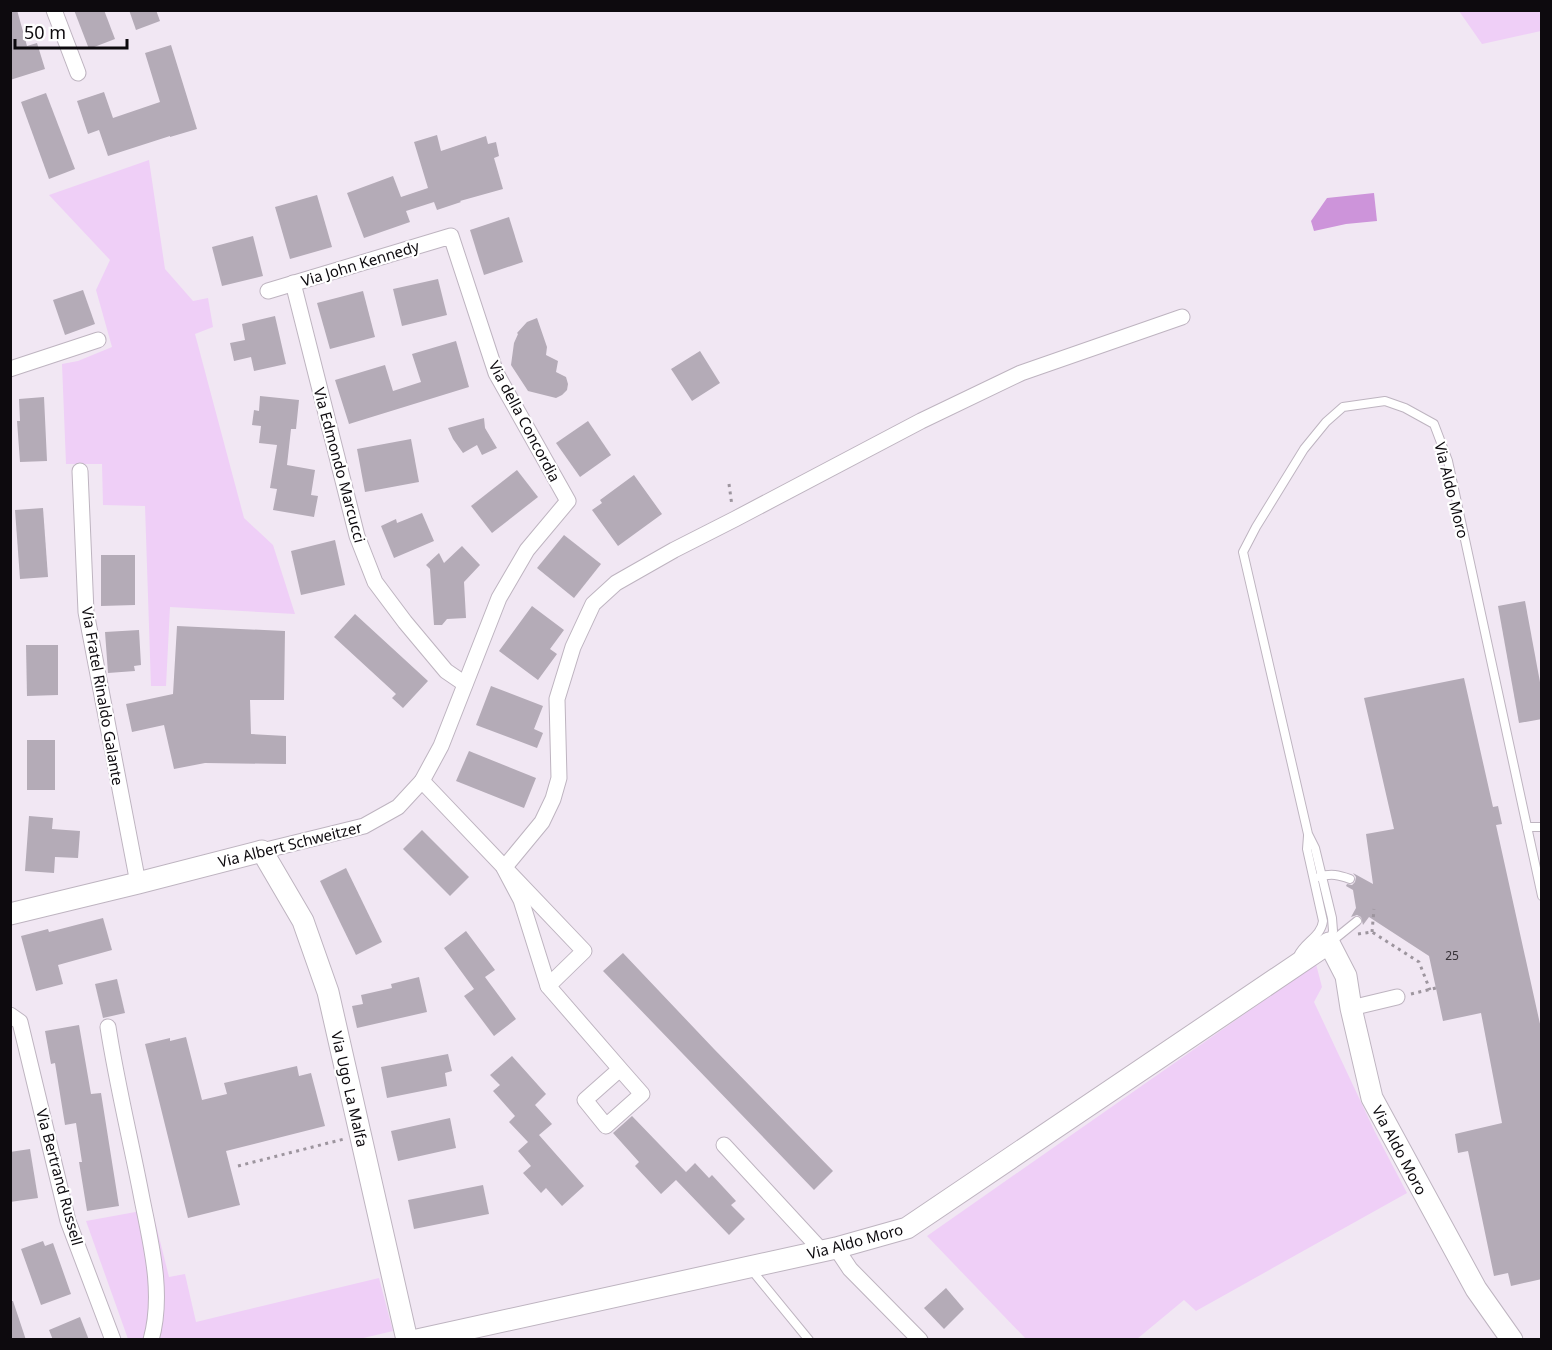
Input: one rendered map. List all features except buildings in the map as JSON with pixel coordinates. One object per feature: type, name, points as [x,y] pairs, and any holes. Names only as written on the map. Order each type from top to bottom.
[{"type":"street","points":[[54,10],[78,73]]},
{"type":"street","name":"Via John Kennedy","points":[[268,291],[451,236]]},
{"type":"street","name":"Via della Concordia","points":[[451,236],[496,373],[568,501]]},
{"type":"street","name":"Via Edmondo Marcucci","points":[[293,283],[357,536],[375,582],[446,671],[465,684]]},
{"type":"street","points":[[504,868],[542,822],[553,799],[559,778],[557,699],[573,647],[593,604],[616,583],[674,549],[921,421],[1021,373],[1182,317]]},
{"type":"street","points":[[10,369],[98,340]]},
{"type":"street","name":"Via Fratel Rinaldo Galante","points":[[80,471],[86,612],[138,883]]},
{"type":"street","name":"Via Albert Schweitzer","points":[[10,914],[364,826],[398,807],[422,781],[441,746],[498,598],[527,550],[568,501]]},
{"type":"street","points":[[422,781],[584,951],[548,986]]},
{"type":"street","name":"Via Ugo La Malfa","points":[[262,851],[303,921],[328,992],[407,1340]]},
{"type":"street","points":[[504,868],[522,900],[548,986],[620,1069]]},
{"type":"street","name":"Via Aldo Moro","points":[[417,1340],[829,1250],[907,1228],[1329,943],[1346,976],[1372,1098],[1476,1289],[1512,1340]]},
{"type":"street","points":[[1351,1008],[1397,997]]},
{"type":"street","name":"Via Bertrand Russell","points":[[10,1015],[20,1022],[68,1221],[113,1340]]},
{"type":"street","points":[[108,1027],[113,1063],[156,1277],[151,1340]]},
{"type":"street","points":[[724,1146],[920,1340]]},
{"type":"lane","name":"Via Aldo Moro","points":[[1329,943],[1333,931],[1332,918],[1315,848],[1308,834],[1243,552],[1304,449],[1326,422],[1343,408],[1385,401],[1405,408],[1434,424],[1448,461],[1542,896]]},
{"type":"lane","points":[[1527,827],[1542,827]]},
{"type":"lane","name":"Via Aldo Moro","points":[[1294,966],[1301,950],[1322,929],[1323,921],[1307,849],[1308,834]]},
{"type":"lane","points":[[1313,878],[1338,875],[1350,879]]},
{"type":"lane","points":[[1329,943],[1357,921]]},
{"type":"lane","points":[[750,1267],[809,1340]]},
{"type":"path","points":[[729,484],[735,519]]},
{"type":"path","points":[[1372,932],[1374,909]]},
{"type":"path","points":[[1349,928],[1358,935],[1372,932],[1419,962],[1430,990]]},
{"type":"path","points":[[1425,991],[1436,988]]},
{"type":"path","points":[[238,1166],[361,1135]]},
{"type":"shaded area","points":[[1459,11],[1541,11],[1541,31],[1482,44]]},
{"type":"shaded area","points":[[149,160],[165,269],[193,301],[208,298],[213,327],[195,334],[244,518],[273,545],[295,614],[170,607],[166,686],[151,686],[145,506],[103,505],[102,464],[66,464],[62,364],[78,361],[112,347],[96,290],[110,260],[49,195]]},
{"type":"shaded area","points":[[1374,193],[1377,221],[1346,224],[1314,231],[1311,221],[1327,198]]},
{"type":"shaded area","points":[[1316,964],[1322,987],[1314,1002],[1375,1132],[1407,1193],[1196,1311],[1184,1300],[1137,1339],[1026,1339],[927,1236]]},
{"type":"shaded area","points":[[152,1209],[169,1277],[185,1274],[196,1322],[379,1278],[393,1331],[355,1340],[128,1339],[86,1221]]}]
